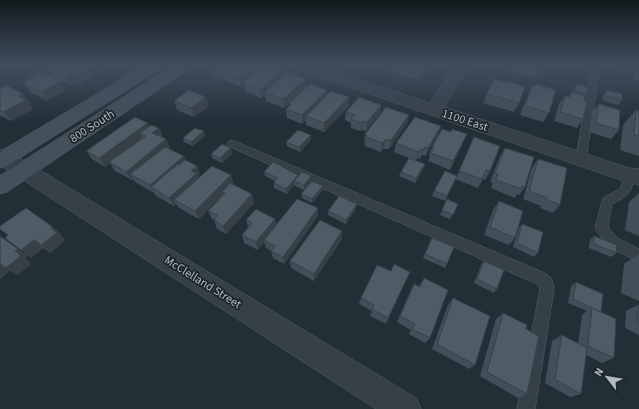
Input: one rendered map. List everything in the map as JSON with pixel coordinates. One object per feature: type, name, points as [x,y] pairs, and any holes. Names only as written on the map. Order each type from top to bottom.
[{"type":"main road","name":"800 South","points":[[0,186],[7,161],[126,85]]},
{"type":"main road","name":"800 South","points":[[7,161],[148,85]]},
{"type":"street","name":"1100 East","points":[[359,85],[635,177]]},
{"type":"street","points":[[434,110],[450,85]]},
{"type":"street","name":"McClelland Street","points":[[7,161],[405,409]]},
{"type":"lane","points":[[581,159],[593,85]]},
{"type":"lane","points":[[232,144],[542,279],[547,284],[547,289],[526,409]]},
{"type":"lane","points":[[635,177],[626,190],[608,201],[601,228],[612,242],[639,256]]},
{"type":"building","points":[[6,85],[23,94],[19,96],[26,100],[3,112],[0,111],[0,87],[2,88]]},
{"type":"building","points":[[27,85],[54,85],[41,92]]},
{"type":"building","points":[[249,85],[265,85],[260,89]]},
{"type":"building","points":[[273,85],[299,85],[283,99],[265,92]]},
{"type":"building","points":[[309,85],[327,90],[302,115],[286,109],[291,105],[289,104]]},
{"type":"building","points":[[491,85],[519,85],[525,87],[519,103],[487,94]]},
{"type":"building","points":[[539,85],[556,90],[549,113],[525,106],[532,86]]},
{"type":"building","points":[[577,85],[587,87],[586,94],[575,91]]},
{"type":"building","points":[[189,90],[206,97],[191,108],[174,101]]},
{"type":"building","points":[[607,90],[622,94],[622,100],[606,96]]},
{"type":"building","points":[[331,91],[349,97],[324,123],[306,116]]},
{"type":"building","points":[[571,92],[585,96],[584,100],[587,102],[583,119],[560,112],[565,96],[570,97]]},
{"type":"building","points":[[359,97],[381,105],[367,122],[363,121],[362,123],[351,119],[355,115],[346,112]]},
{"type":"building","points":[[599,104],[620,110],[619,130],[596,123]]},
{"type":"building","points":[[386,107],[409,115],[391,140],[385,140],[382,143],[366,137],[367,135],[365,134]]},
{"type":"building","points":[[636,110],[639,111],[639,136],[634,135]]},
{"type":"building","points":[[135,117],[148,123],[99,158],[86,151]]},
{"type":"building","points":[[415,117],[441,126],[428,148],[425,147],[423,150],[420,149],[418,152],[396,143]]},
{"type":"building","points":[[151,125],[159,128],[152,133],[166,139],[126,172],[109,162],[146,136],[140,133]]},
{"type":"building","points":[[195,128],[204,131],[191,142],[183,138]]},
{"type":"building","points":[[442,129],[451,132],[452,129],[467,134],[453,161],[431,153],[434,147],[432,147]]},
{"type":"building","points":[[298,130],[311,135],[299,147],[286,142]]},
{"type":"building","points":[[474,137],[500,146],[490,171],[486,170],[482,179],[459,171]]},
{"type":"building","points":[[222,144],[231,148],[220,158],[211,154]]},
{"type":"building","points":[[165,147],[184,156],[150,185],[130,174]]},
{"type":"building","points":[[505,148],[534,157],[525,187],[522,186],[521,189],[496,180],[498,174],[495,173]]},
{"type":"building","points":[[409,158],[425,164],[416,178],[401,172]]},
{"type":"building","points":[[538,159],[567,168],[560,205],[529,191]]},
{"type":"building","points":[[185,160],[197,166],[191,171],[197,173],[169,198],[151,187],[178,164],[179,165]]},
{"type":"building","points":[[273,162],[298,175],[286,189],[274,183],[278,178],[264,172]]},
{"type":"building","points":[[212,166],[231,175],[195,211],[174,200]]},
{"type":"building","points":[[445,171],[457,176],[447,196],[434,191]]},
{"type":"building","points":[[302,172],[311,176],[304,185],[294,181]]},
{"type":"building","points":[[312,181],[323,186],[312,199],[301,194]]},
{"type":"building","points":[[230,183],[252,194],[223,226],[214,220],[218,216],[208,211],[225,193],[222,192]]},
{"type":"building","points":[[339,196],[357,204],[346,220],[328,211]]},
{"type":"building","points":[[297,199],[318,208],[283,257],[271,251],[275,246],[264,240]]},
{"type":"building","points":[[447,199],[458,204],[453,215],[442,210]]},
{"type":"building","points":[[499,201],[523,211],[515,238],[490,227]]},
{"type":"building","points":[[26,208],[53,227],[51,228],[57,233],[41,245],[34,240],[21,250],[5,238],[8,235],[0,229],[0,226]]},
{"type":"building","points":[[256,209],[275,219],[256,242],[242,235],[252,223],[246,220]]},
{"type":"building","points":[[320,220],[342,231],[314,274],[290,261]]},
{"type":"building","points":[[522,224],[543,232],[538,253],[517,243]]},
{"type":"building","points":[[0,236],[18,249],[15,251],[21,256],[6,268],[0,263]]},
{"type":"building","points":[[594,236],[617,245],[616,253],[594,244]]},
{"type":"building","points":[[432,238],[454,247],[447,264],[425,254]]},
{"type":"building","points":[[484,261],[504,270],[497,289],[477,279]]},
{"type":"building","points":[[394,264],[410,272],[388,318],[372,309],[374,305],[361,298],[377,265],[391,271]]},
{"type":"building","points":[[424,278],[448,290],[430,338],[412,329],[415,324],[400,316],[414,284],[420,287]]},
{"type":"building","points":[[576,282],[603,294],[601,312],[573,299]]},
{"type":"building","points":[[453,298],[490,316],[475,365],[437,344]]},
{"type":"building","points":[[639,305],[639,323],[637,322]]},
{"type":"building","points":[[592,308],[616,319],[614,358],[588,346]]},
{"type":"building","points":[[503,313],[527,325],[526,329],[539,336],[527,394],[487,372]]},
{"type":"building","points":[[562,335],[587,348],[581,394],[555,379]]}]
